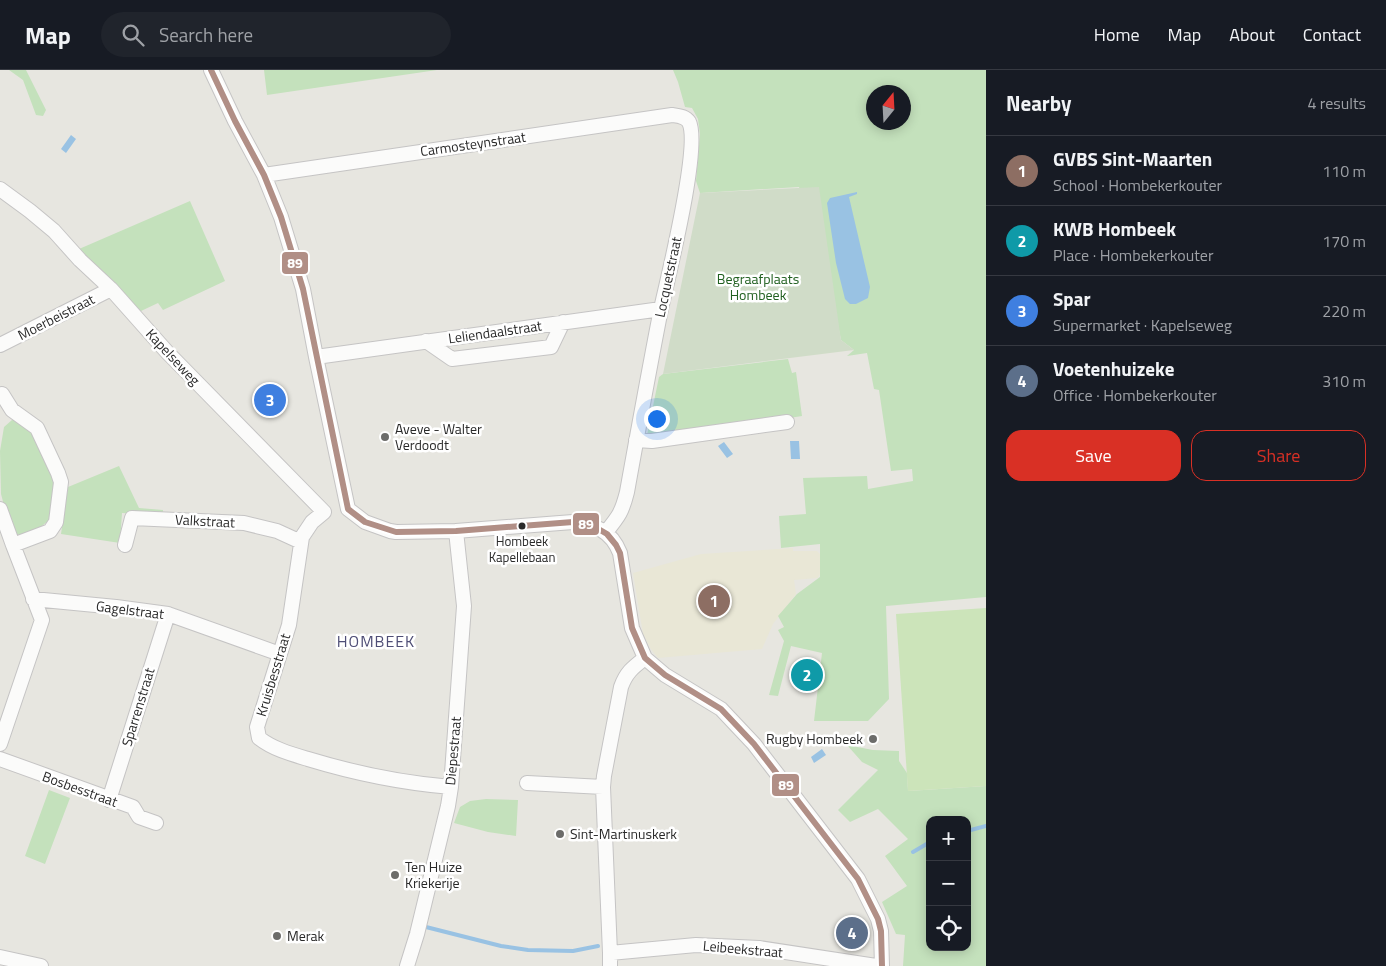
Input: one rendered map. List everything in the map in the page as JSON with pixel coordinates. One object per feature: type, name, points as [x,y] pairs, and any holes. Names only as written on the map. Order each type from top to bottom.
[{"type":"street","points":[[211,70],[235,122],[264,175],[281,217],[303,289],[348,509],[365,522],[390,531],[456,531],[573,522],[591,524],[606,532],[617,545],[620,553],[632,628],[645,658],[666,675],[721,709],[740,727],[760,751],[858,879],[878,919],[882,966]]},
{"type":"street","name":"Carmosteynstraat","points":[[264,175],[672,115],[682,116]]},
{"type":"street","name":"Locquetstraat","points":[[606,532],[623,509],[678,228],[689,167],[691,135],[688,121],[682,116]]},
{"type":"street","name":"Kapelseweg","points":[[0,190],[54,231],[80,260],[111,289],[167,352],[324,512]]},
{"type":"street","name":"Moerbeistraat","points":[[0,345],[111,289]]},
{"type":"street","name":"Leliendaalstraat","points":[[316,357],[661,309]]},
{"type":"street","name":"Leliendaalstraat","points":[[426,342],[452,359],[551,347],[563,322]]},
{"type":"street","points":[[1,394],[12,410],[37,428],[61,482],[56,522],[50,531],[12,546]]},
{"type":"street","points":[[636,440],[652,441],[786,422]]},
{"type":"street","points":[[0,509],[12,546],[42,620],[0,744]]},
{"type":"street","points":[[324,512],[348,509]]},
{"type":"street","name":"Kruisbesstraat","points":[[324,512],[312,522],[302,537],[289,625],[257,727],[259,738],[267,744],[289,753],[325,764],[424,784],[451,787]]},
{"type":"street","name":"Valkstraat","points":[[125,545],[132,518],[244,523],[276,531],[301,542]]},
{"type":"street","name":"Diepestraat","points":[[407,966],[417,934],[451,787],[464,606],[456,531]]},
{"type":"street","name":"Gagelstraat","points":[[33,599],[168,614],[280,654]]},
{"type":"street","name":"Sparrenstraat","points":[[109,800],[168,614]]},
{"type":"street","points":[[610,960],[604,776],[621,687],[631,669],[645,658]]},
{"type":"street","name":"Bosbesstraat","points":[[0,759],[109,800],[133,807],[139,817],[156,823]]},
{"type":"street","points":[[527,783],[603,787]]},
{"type":"street","name":"Leibeekstraat","points":[[610,960],[696,945],[759,948],[876,966]]},
{"type":"street","points":[[0,957],[41,966]]},
{"type":"shaded area","points":[[793,548],[793,551],[817,551],[821,555],[822,570],[818,578],[794,580],[796,594],[773,624],[762,649],[658,658],[650,648],[643,634],[633,573],[701,554]]},
{"type":"green space","points":[[9,70],[26,70],[46,110],[43,116],[36,115],[23,80]]},
{"type":"green space","points":[[264,70],[437,70],[267,95]]},
{"type":"green space","points":[[673,70],[986,70],[986,597],[886,606],[889,699],[868,721],[814,721],[822,653],[791,646],[778,696],[769,695],[784,641],[778,630],[784,627],[778,616],[797,594],[820,577],[820,544],[781,548],[779,516],[806,514],[803,478],[867,476],[868,489],[913,481],[912,469],[891,471],[879,390],[874,389],[867,353],[847,356],[854,350],[841,340],[799,187],[700,193],[696,181],[700,134],[698,119],[692,108],[685,107]]},
{"type":"green space","name":"Begraafplaats Hombeek","points":[[819,187],[841,340],[854,350],[663,374],[700,193]]},
{"type":"green space","points":[[190,201],[225,281],[163,310],[158,303],[141,311],[79,249]]},
{"type":"green space","points":[[788,359],[792,373],[796,372],[802,416],[646,440],[659,377],[663,374]]},
{"type":"green space","points":[[12,420],[19,421],[34,429],[57,480],[56,497],[49,520],[36,531],[22,536],[14,533],[9,524],[1,494],[0,451],[4,427]]},
{"type":"green space","points":[[119,466],[139,508],[163,510],[163,515],[122,513],[120,543],[61,534],[68,487]]},
{"type":"green space","points":[[986,608],[986,786],[908,791],[896,614]]},
{"type":"green space","points":[[847,745],[873,750],[899,751],[899,761],[907,773],[908,791],[986,786],[986,966],[903,966],[905,935],[896,934],[882,902],[907,886],[885,856],[908,839],[878,809],[850,822],[838,810],[878,770],[862,762]]},
{"type":"green space","points":[[49,790],[70,798],[45,864],[25,856]]},
{"type":"green space","points":[[486,799],[518,800],[516,836],[488,832],[454,823],[460,807],[470,801]]},
{"type":"water","points":[[71,135],[76,139],[66,153],[61,149]]},
{"type":"water","points":[[857,192],[857,194],[849,197],[870,287],[868,298],[856,304],[850,304],[845,299],[836,263],[827,203],[830,198]]},
{"type":"water","points":[[790,441],[799,441],[800,459],[791,459]]},
{"type":"water","points":[[724,442],[733,454],[727,458],[718,446]]},
{"type":"water","points":[[822,749],[826,755],[814,763],[811,757]]},
{"type":"waterway","points":[[971,830],[986,826]]},
{"type":"waterway","points":[[913,852],[926,844]]},
{"type":"waterway","points":[[426,927],[501,946],[528,950],[573,951],[598,946]]},
{"type":"transit line","name":"89","points":[[211,70],[235,121],[264,175],[281,217],[303,289],[348,509],[365,522],[396,532],[456,531],[573,522],[595,527],[607,534],[620,553],[632,628],[645,658],[665,675],[721,709],[754,744],[858,879],[878,919],[881,931],[882,966]]},
{"type":"place","name":"Spar","points":[[270,400]]},
{"type":"place","name":"Aveve - Walter Verdoodt","points":[[385,437]]},
{"type":"place","name":"Hombeek Kapellebaan","points":[[522,526]]},
{"type":"place","name":"GVBS Sint-Maarten","points":[[714,601]]},
{"type":"place","name":"KWB Hombeek","points":[[807,675]]},
{"type":"place","name":"Rugby Hombeek","points":[[873,739]]},
{"type":"place","name":"Sint-Martinuskerk","points":[[560,834]]},
{"type":"place","name":"Ten Huize Kriekerije","points":[[395,875]]},
{"type":"place","name":"Voetenhuizeke","points":[[852,933]]},
{"type":"place","name":"Merak","points":[[277,936]]},
{"type":"district","name":"HOMBEEK","points":[[376,641]]}]
